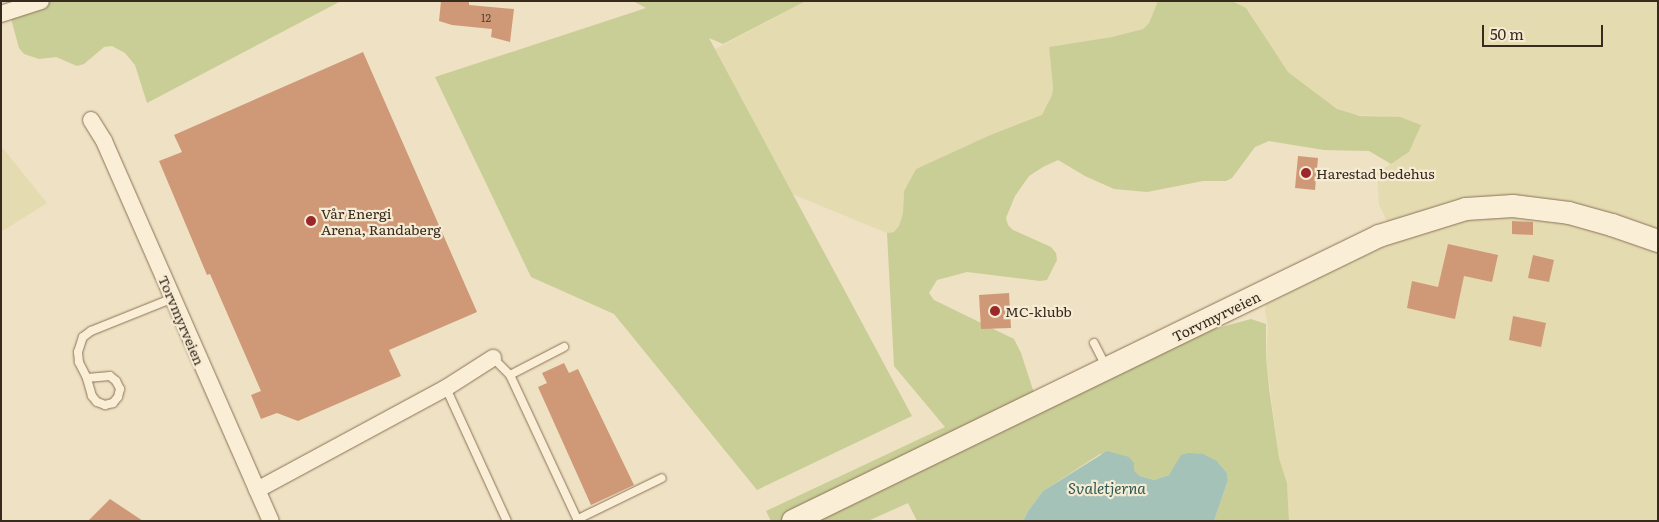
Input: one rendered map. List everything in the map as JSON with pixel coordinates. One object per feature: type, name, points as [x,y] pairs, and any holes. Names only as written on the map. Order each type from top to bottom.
[{"type":"main road","name":"Torvmyrveien","points":[[793,521],[1379,236],[1466,209],[1513,206],[1569,213],[1612,224],[1658,241]]},
{"type":"street","points":[[6,10],[41,1]]},
{"type":"street","name":"Torvmyrveien","points":[[91,120],[104,141],[271,521]]},
{"type":"street","points":[[257,490],[446,388],[493,358]]},
{"type":"lane","points":[[87,378],[110,376],[116,381],[120,389],[118,397],[113,403],[105,405],[97,402],[92,396],[87,378],[79,362],[78,352],[83,337],[91,331],[173,298]]},
{"type":"lane","points":[[1094,343],[1106,369]]},
{"type":"lane","points":[[510,375],[564,347]]},
{"type":"lane","points":[[493,358],[510,375],[578,520],[662,478]]},
{"type":"lane","points":[[446,388],[507,521]]},
{"type":"shaded area","points":[[806,1],[1158,1],[1149,24],[1143,29],[1112,37],[1049,47],[1053,87],[1052,95],[1042,116],[988,136],[916,169],[904,191],[903,213],[899,226],[894,232],[887,233],[780,189],[710,52]]},
{"type":"shaded area","points":[[1232,1],[1658,1],[1658,521],[1289,521],[1287,483],[1279,458],[1266,358],[1268,327],[1265,311],[1266,303],[1270,297],[1392,232],[1379,205],[1377,173],[1409,152],[1384,116],[1351,115],[1337,109],[1288,72],[1265,40],[1249,12]]},
{"type":"shaded area","points":[[1,146],[47,203],[1,232]]},
{"type":"green space","points":[[11,1],[341,1],[147,103],[135,65],[125,53],[112,46],[104,47],[84,64],[77,66],[56,57],[39,59],[24,54],[19,48],[11,19]]},
{"type":"green space","points":[[633,1],[806,1],[723,44],[709,38],[912,416],[757,490],[614,314],[531,277],[435,77],[646,8]]},
{"type":"green space","points":[[1158,1],[1232,1],[1246,8],[1288,72],[1337,109],[1360,116],[1400,117],[1421,125],[1409,152],[1391,164],[1369,151],[1324,150],[1269,141],[1255,147],[1232,178],[1226,181],[1203,181],[1147,192],[1114,189],[1085,176],[1058,160],[1029,176],[1015,196],[1006,218],[1008,225],[1013,230],[1051,247],[1056,253],[1057,260],[1047,280],[1040,281],[967,272],[937,280],[929,293],[934,300],[1014,339],[1021,353],[1036,399],[1203,332],[1251,319],[1266,324],[1266,357],[1269,388],[1279,458],[1287,483],[1289,521],[1214,521],[1228,480],[1227,473],[1217,461],[1174,468],[1169,475],[1154,480],[1140,476],[1134,470],[1134,463],[1100,454],[1043,491],[1023,521],[917,521],[908,503],[868,521],[771,521],[766,511],[945,427],[894,366],[887,233],[894,232],[899,226],[903,213],[904,191],[916,169],[988,136],[1042,115],[1052,95],[1053,87],[1049,47],[1112,37],[1143,29],[1149,23]]},
{"type":"water","name":"Svaletjerna","points":[[1107,451],[1129,457],[1134,463],[1134,470],[1140,476],[1154,480],[1169,475],[1181,455],[1188,453],[1203,454],[1217,461],[1227,473],[1228,480],[1214,521],[1023,521],[1043,491]]},
{"type":"building","points":[[441,1],[463,1],[469,2],[469,5],[514,9],[510,42],[491,37],[492,29],[452,25],[439,21]]},
{"type":"building","name":"Vår Energi Arena, Randaberg","points":[[363,52],[477,312],[389,350],[401,376],[298,421],[277,413],[261,419],[251,395],[261,391],[210,274],[207,275],[159,161],[182,152],[174,135]]},
{"type":"building","name":"Harestad bedehus","points":[[1298,156],[1318,158],[1315,190],[1295,188]]},
{"type":"building","points":[[1512,221],[1533,222],[1533,235],[1512,234]]},
{"type":"building","points":[[1448,244],[1498,255],[1492,282],[1464,276],[1455,319],[1407,308],[1412,281],[1438,287]]},
{"type":"building","points":[[1533,255],[1554,260],[1549,282],[1528,278]]},
{"type":"building","name":"MC-klubb","points":[[1009,293],[1011,328],[981,329],[979,295]]},
{"type":"building","points":[[1513,316],[1546,323],[1541,347],[1509,340]]},
{"type":"building","points":[[564,363],[569,373],[578,369],[634,485],[591,505],[538,387],[547,383],[542,373]]},
{"type":"building","points":[[110,499],[143,521],[88,521]]},
{"type":"place","name":"Harestad bedehus","points":[[1306,173]]},
{"type":"place","name":"Vår Energi Arena, Randaberg","points":[[311,221]]},
{"type":"place","name":"MC-klubb","points":[[995,311]]}]
